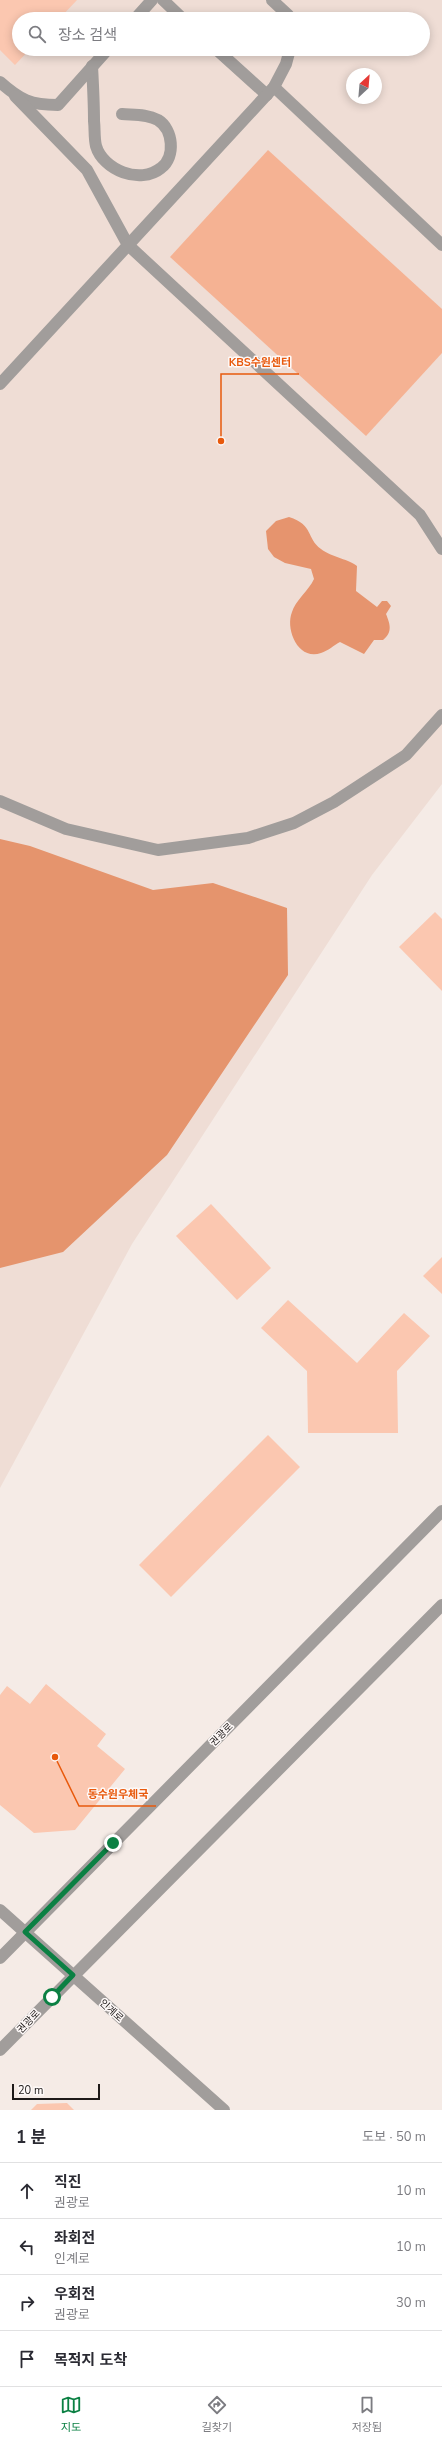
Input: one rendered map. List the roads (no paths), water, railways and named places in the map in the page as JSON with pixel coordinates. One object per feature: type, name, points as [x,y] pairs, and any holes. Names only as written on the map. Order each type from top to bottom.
[{"type":"street","points":[[141,12],[152,0]]},
{"type":"street","points":[[162,0],[175,12]]},
{"type":"street","points":[[272,0],[285,12]]},
{"type":"street","points":[[15,96],[37,105],[58,104],[101,56]]},
{"type":"street","points":[[225,56],[270,91],[442,245]]},
{"type":"street","points":[[0,384],[270,91],[286,64],[288,56]]},
{"type":"street","points":[[92,66],[95,145],[102,160],[114,169],[131,174],[148,174],[161,168],[169,159],[172,144],[167,132],[159,120],[144,115],[122,114]]},
{"type":"street","points":[[0,82],[87,170],[128,245],[420,515],[442,549]]},
{"type":"street","points":[[0,801],[66,829],[158,850],[248,838],[294,823],[334,802],[406,755],[442,715]]},
{"type":"street","name":"권광로","points":[[0,1958],[442,1511]]},
{"type":"street","name":"권광로","points":[[0,2050],[442,1604]]},
{"type":"street","name":"인계로","points":[[0,1910],[224,2110]]},
{"type":"place","name":"KBS수원센터","points":[[221,441]]},
{"type":"place","name":"동수원우체국","points":[[55,1757]]}]
